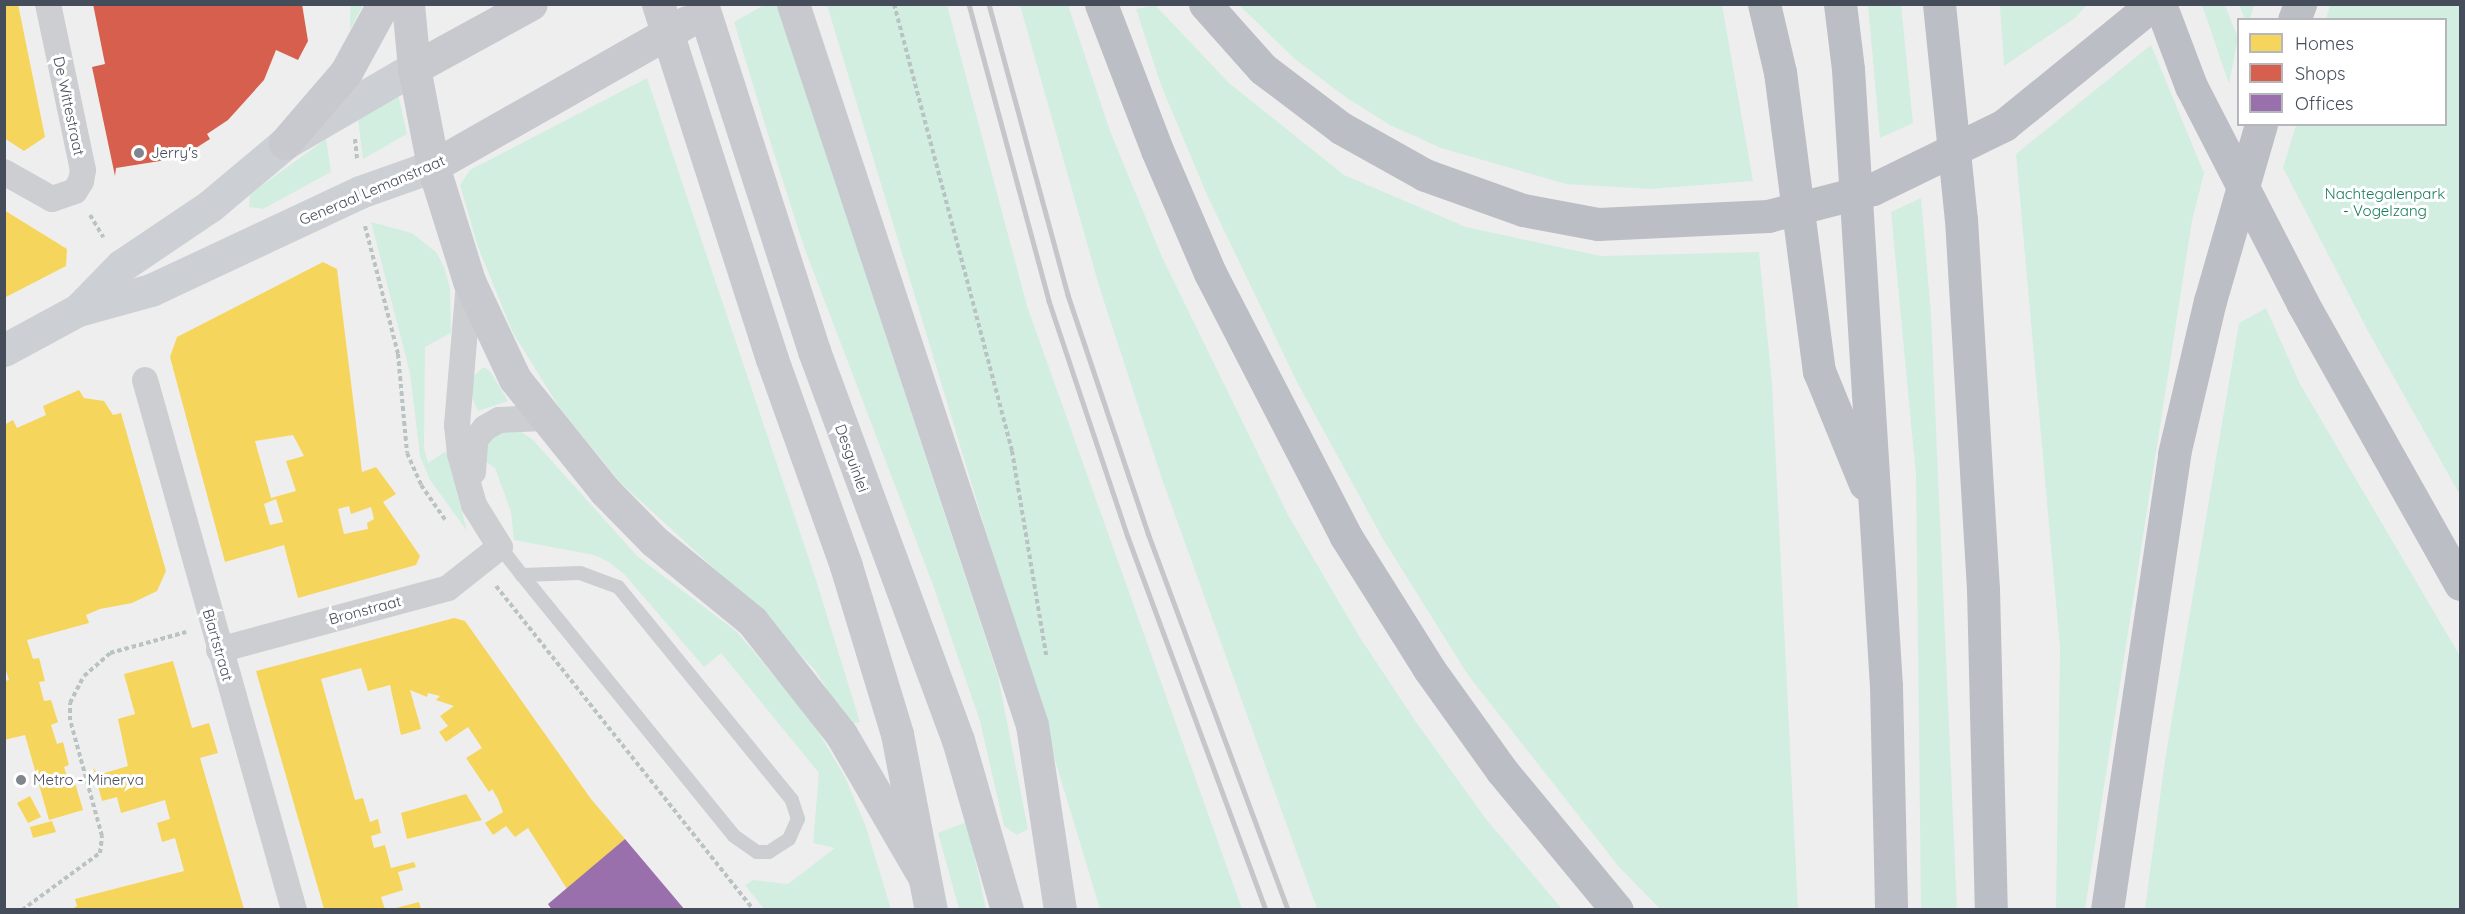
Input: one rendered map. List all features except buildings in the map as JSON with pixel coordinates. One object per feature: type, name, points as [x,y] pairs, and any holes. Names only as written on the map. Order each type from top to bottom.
[{"type":"highway","points":[[1101,4],[1157,150],[1210,273],[1345,534],[1429,669],[1502,771],[1617,909]]},
{"type":"highway","points":[[1205,4],[1263,69],[1341,128],[1425,175],[1523,210],[1598,224],[1768,216],[1873,189],[2004,125],[2153,4]]},
{"type":"highway","points":[[1764,4],[1780,72],[1820,371],[1876,511]]},
{"type":"highway","points":[[1840,4],[1886,686],[1891,909]]},
{"type":"highway","points":[[1939,4],[1961,219],[1982,578],[1991,909]]},
{"type":"highway","points":[[2160,4],[2191,86],[2303,304],[2460,584]]},
{"type":"highway","points":[[2107,909],[2174,454],[2210,301],[2261,126]]},
{"type":"main road","points":[[285,143],[346,72],[383,4]]},
{"type":"main road","points":[[408,4],[414,68],[433,166],[469,282],[515,379],[543,418],[605,491],[654,540],[752,621],[841,734],[923,875]]},
{"type":"main road","name":"Generaal Lemanstraat","points":[[78,310],[121,266],[210,206],[285,143],[414,68],[531,4]]},
{"type":"main road","points":[[658,4],[772,359],[846,566],[897,734],[931,909]]},
{"type":"main road","name":"Desguinlei","points":[[702,4],[818,362],[957,740],[1007,909]]},
{"type":"main road","name":"Generaal Lemanstraat","points":[[4,350],[78,310],[151,290],[360,192],[433,166],[623,60],[716,4]]},
{"type":"main road","points":[[793,4],[1032,725],[1060,909]]},
{"type":"street","name":"De Wittestraat","points":[[48,4],[83,170],[75,191]]},
{"type":"street","points":[[4,172],[52,198],[75,191]]},
{"type":"street","points":[[469,282],[457,425],[465,478],[474,505],[500,547]]},
{"type":"street","name":"Biartstraat","points":[[144,380],[294,909]]},
{"type":"street","points":[[474,505],[475,440],[485,428],[500,420],[543,418]]},
{"type":"street","name":"Bronstraat","points":[[219,650],[448,588],[500,547]]},
{"type":"lane","points":[[500,547],[522,575],[734,836],[757,852],[769,852],[789,839],[798,819],[792,800],[618,587],[580,573],[522,575]]},
{"type":"path","points":[[894,4],[1012,451],[1048,662]]},
{"type":"path","points":[[75,191],[121,266]]},
{"type":"path","points":[[22,909],[100,853],[102,836],[70,720],[70,703],[84,676],[110,653],[212,625]]},
{"type":"green space","points":[[2000,4],[2087,5],[2075,18],[2004,66]]},
{"type":"green space","points":[[351,5],[363,5],[350,30],[350,13]]},
{"type":"green space","points":[[764,5],[777,5],[998,676],[1028,829],[1017,835],[1004,826],[980,721],[933,585],[804,247],[766,128],[734,22]]},
{"type":"green space","points":[[827,5],[947,5],[1027,306],[1242,909],[1100,909]]},
{"type":"green space","points":[[1020,5],[1068,5],[1110,131],[1162,257],[1288,515],[1359,636],[1416,722],[1486,819],[1562,909],[1317,909],[1162,479],[1099,286]]},
{"type":"green space","points":[[1155,5],[1229,83],[1344,175],[1466,227],[1601,256],[1759,252],[1772,383],[1798,909],[1660,909],[1619,867],[1468,675],[1383,539],[1297,382],[1207,195],[1161,85],[1136,9]]},
{"type":"green space","points":[[1239,5],[1722,5],[1753,181],[1650,189],[1566,184],[1441,148],[1390,125],[1347,98],[1295,59]]},
{"type":"green space","points":[[1868,5],[1901,5],[1913,123],[1880,138]]},
{"type":"green space","points":[[2202,5],[2225,5],[2237,35],[2229,84]]},
{"type":"green space","points":[[2239,5],[2254,5],[2250,18],[2245,18]]},
{"type":"green space","name":"Nachtegalenpark - Vogelzang","points":[[2330,5],[2460,5],[2460,495],[2369,333],[2283,168],[2296,126],[2447,126],[2447,18],[2326,18]]},
{"type":"green space","points":[[2151,45],[2204,173],[2192,221],[2085,909],[2056,909],[2060,648],[2016,154]]},
{"type":"green space","points":[[647,78],[816,580],[860,722],[849,724],[815,670],[756,607],[620,482],[559,407],[513,333],[478,247],[460,185],[470,170]]},
{"type":"green space","points":[[398,94],[407,134],[363,159],[358,119]]},
{"type":"green space","points":[[326,139],[331,172],[263,209],[249,207],[250,194]]},
{"type":"green space","points":[[1921,198],[1931,314],[1957,909],[1921,909],[1916,476],[1891,212]]},
{"type":"green space","points":[[371,222],[412,233],[436,252],[444,267],[450,288],[451,333],[425,347],[424,448],[428,463],[446,451],[467,531],[430,480],[420,456],[410,373]]},
{"type":"green space","points":[[2266,308],[2300,384],[2460,656],[2460,909],[2145,909],[2165,760],[2239,323]]},
{"type":"green space","points":[[483,367],[490,371],[508,401],[478,411],[472,397],[472,378]]},
{"type":"green space","points":[[520,431],[533,440],[637,556],[737,632],[810,718],[845,777],[866,827],[891,909],[764,909],[745,885],[753,880],[788,884],[835,848],[813,843],[819,773],[721,653],[704,667],[625,575],[609,562],[594,555],[514,540],[511,512],[495,468],[483,460],[484,447],[496,433]]},
{"type":"green space","points":[[967,822],[986,909],[959,909],[938,833]]},
{"type":"railway","points":[[969,4],[1049,301],[1128,537],[1266,910]]},
{"type":"railway","points":[[989,4],[1068,295],[1148,533],[1288,910]]},
{"type":"place","name":"Jerry's","points":[[139,153]]},
{"type":"place","name":"Metro - Minerva","points":[[21,780]]}]
